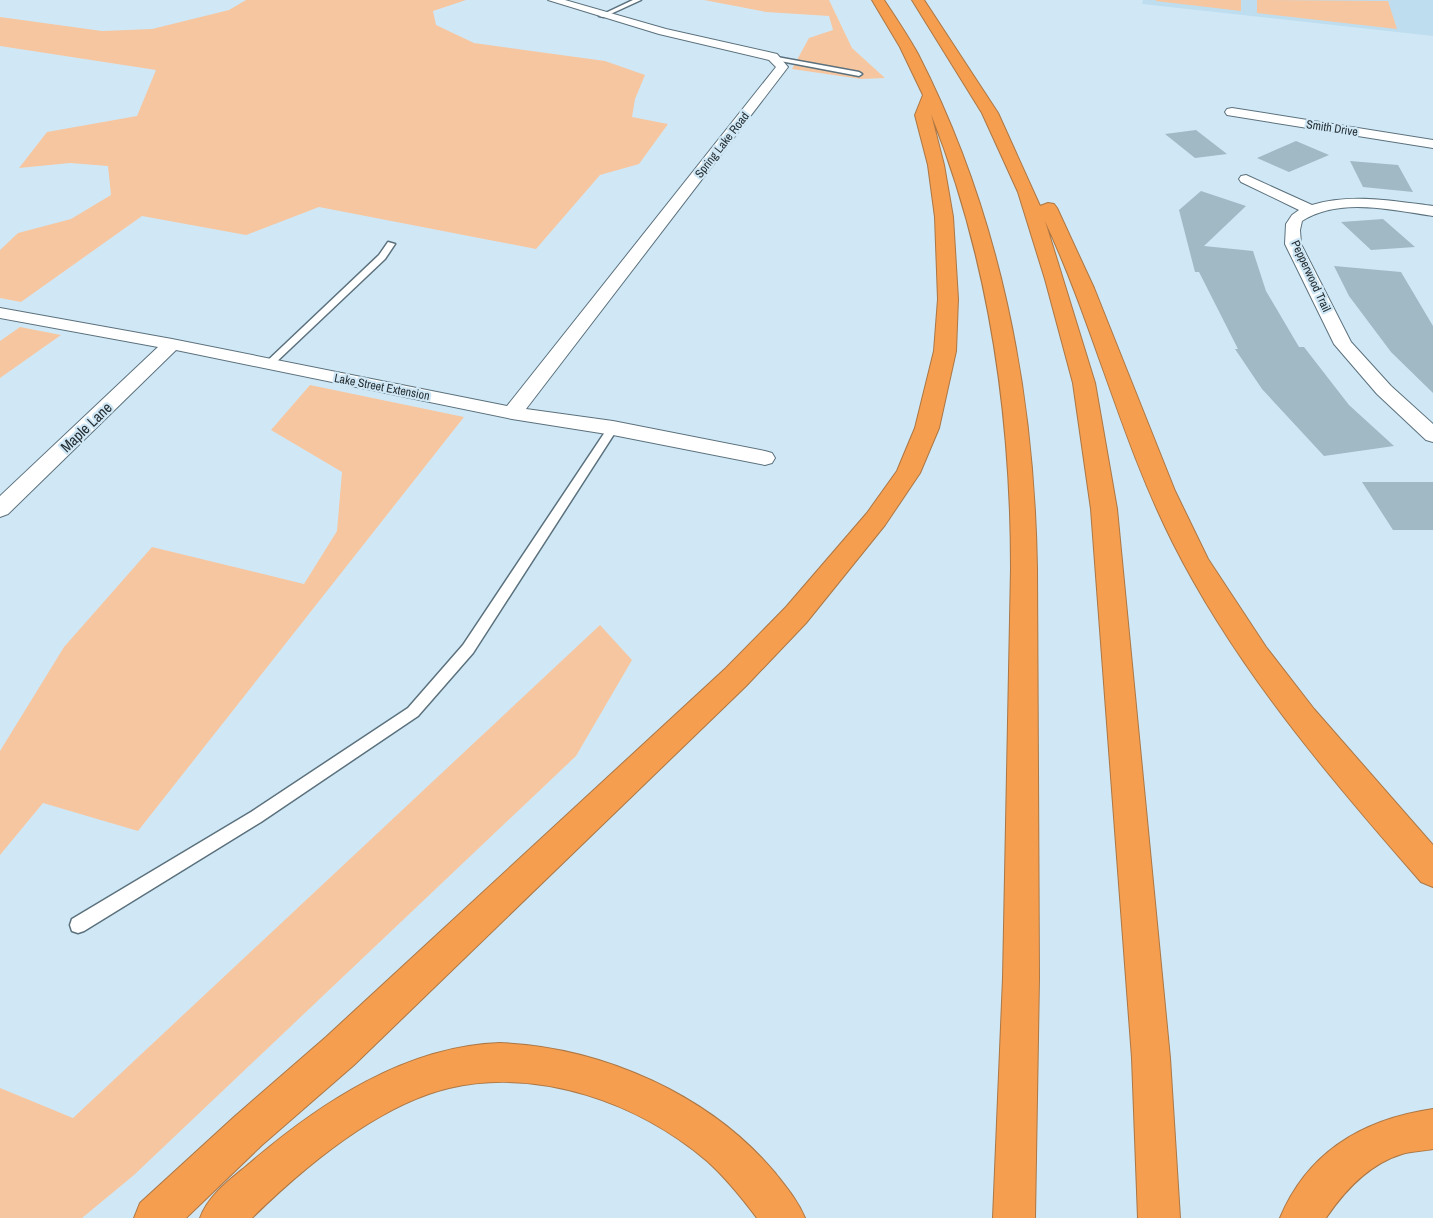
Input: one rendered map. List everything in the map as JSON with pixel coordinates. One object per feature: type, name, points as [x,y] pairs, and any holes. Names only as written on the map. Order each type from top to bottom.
[{"type":"highway","points":[[878,0],[910,51],[950,140],[984,239],[1004,332],[1022,471],[1020,1062],[1014,1218]]},
{"type":"highway","points":[[918,0],[961,64],[1005,143],[1040,193],[1075,264],[1181,533],[1215,592],[1264,668],[1307,724],[1374,805],[1433,870]]},
{"type":"highway","points":[[155,1218],[248,1131],[340,1051],[736,677],[796,615],[876,519],[908,472],[927,428],[945,351],[948,299],[944,217],[936,165],[924,115],[930,96]]},
{"type":"highway","points":[[1005,143],[1035,214],[1075,346],[1084,383],[1104,509],[1151,1058],[1159,1218]]},
{"type":"highway","points":[[221,1218],[240,1199],[341,1118],[382,1094],[435,1073],[483,1063],[533,1064],[588,1076],[633,1093],[688,1122],[735,1159],[784,1218]]},
{"type":"highway","points":[[1301,1218],[1325,1183],[1356,1154],[1400,1134],[1433,1129]]},
{"type":"street","points":[[553,0],[602,16],[777,59]]},
{"type":"street","name":"Spring Lake Road","points":[[512,413],[780,71],[782,67],[777,59]]},
{"type":"street","name":"Smith Drive","points":[[1232,112],[1433,144]]},
{"type":"street","points":[[1246,179],[1311,210]]},
{"type":"street","name":"Pepperwood Trail","points":[[1433,211],[1351,204],[1328,205],[1311,210],[1296,219],[1291,231],[1293,244],[1343,344],[1384,390],[1433,436]]},
{"type":"street","name":"Lake Street Extension","points":[[0,313],[172,344],[512,413],[613,428],[765,458]]},
{"type":"street","name":"Maple Lane","points":[[0,510],[172,344]]},
{"type":"lane","points":[[602,16],[638,0]]},
{"type":"lane","points":[[777,59],[859,74]]},
{"type":"lane","points":[[268,365],[382,257],[391,244]]},
{"type":"lane","points":[[78,925],[256,817],[413,712],[468,649],[613,428]]},
{"type":"shaded area","points":[[246,0],[466,0],[433,11],[436,25],[474,43],[605,61],[645,75],[635,99],[632,117],[668,124],[639,164],[600,175],[536,249],[319,207],[246,235],[142,216],[21,302],[0,298],[0,250],[18,233],[71,219],[111,195],[108,166],[70,163],[19,168],[47,132],[137,116],[156,70],[0,46],[0,17],[102,31],[152,29],[229,10]]},
{"type":"shaded area","points":[[704,0],[829,0],[852,48],[885,78],[861,79],[792,69],[809,38],[833,30],[829,16],[766,12]]},
{"type":"shaded area","points":[[1143,0],[1433,0],[1433,36],[1142,4]]},
{"type":"shaded area","points":[[1241,0],[1241,11],[1156,1]]},
{"type":"shaded area","points":[[1257,0],[1388,1],[1397,29],[1257,13]]},
{"type":"shaded area","points":[[20,327],[61,335],[0,378],[0,341]]},
{"type":"shaded area","points":[[310,385],[464,417],[138,831],[43,803],[0,855],[0,751],[64,647],[152,547],[304,584],[337,531],[342,472],[271,430]]},
{"type":"shaded area","points":[[600,625],[632,660],[576,756],[134,1175],[82,1218],[0,1218],[0,1088],[73,1118]]},
{"type":"building","points":[[1196,130],[1227,154],[1195,158],[1165,134]]},
{"type":"building","points":[[1296,141],[1329,155],[1289,172],[1257,158]]},
{"type":"building","points":[[1350,161],[1398,165],[1413,192],[1363,187]]},
{"type":"building","points":[[1201,191],[1246,206],[1204,246],[1253,251],[1266,291],[1299,347],[1304,347],[1349,405],[1394,446],[1324,456],[1262,389],[1235,349],[1238,349],[1199,272],[1195,272],[1179,210]]},
{"type":"building","points":[[1383,219],[1415,247],[1371,250],[1341,222]]},
{"type":"building","points":[[1334,266],[1401,272],[1433,326],[1433,393],[1391,352],[1349,296]]},
{"type":"building","points":[[1362,482],[1433,482],[1433,530],[1393,530]]}]
